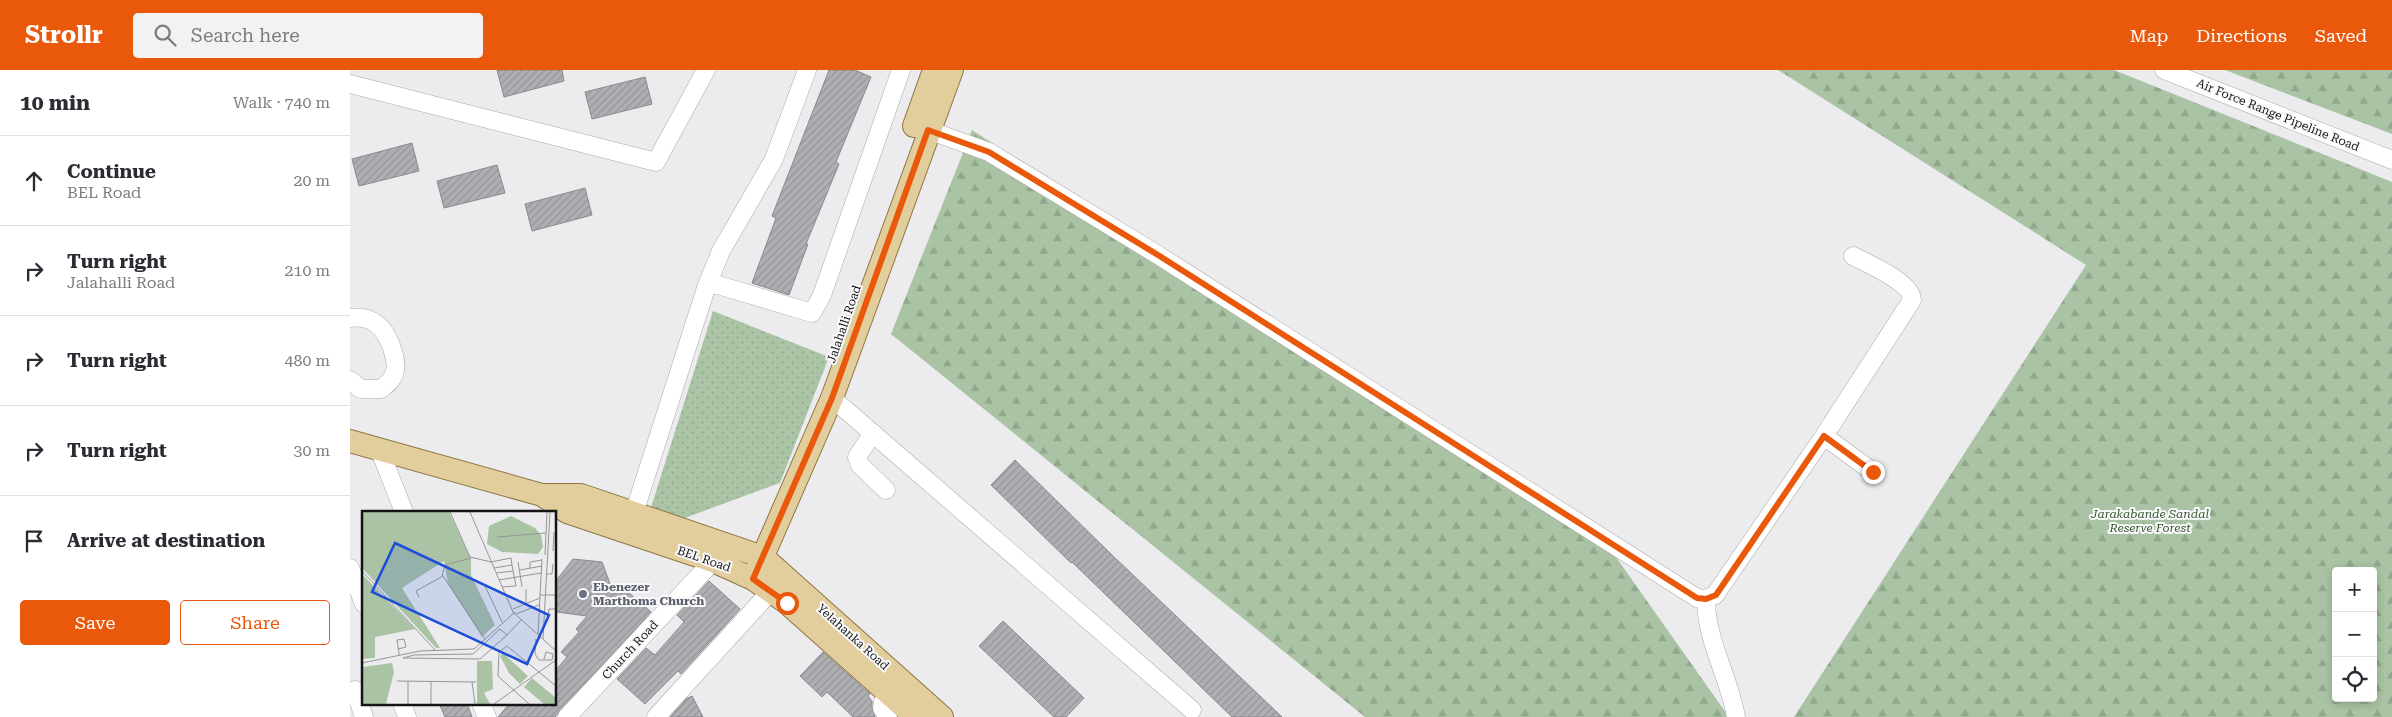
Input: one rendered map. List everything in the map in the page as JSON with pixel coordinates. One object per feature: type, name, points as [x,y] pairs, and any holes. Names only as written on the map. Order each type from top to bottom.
[{"type":"main road","name":"Jalahalli Road","points":[[755,581],[756,554],[812,415],[934,70]]},
{"type":"main road","name":"Jalahalli Road","points":[[756,554],[832,398],[928,130],[952,70]]},
{"type":"main road","name":"BEL Road","points":[[350,441],[380,451],[542,494],[581,494],[756,554]]},
{"type":"main road","name":"BEL Road","points":[[542,494],[567,512],[713,561],[755,581],[890,695],[913,717]]},
{"type":"main road","name":"Yelahanka Road","points":[[756,554],[942,717]]},
{"type":"street","points":[[350,84],[656,162],[706,70]]},
{"type":"street","points":[[638,515],[721,251],[774,159],[807,70]]},
{"type":"street","points":[[713,279],[812,313],[822,295],[901,70]]},
{"type":"street","name":"Air Force Range Pipeline Road","points":[[2164,70],[2392,160]]},
{"type":"street","points":[[928,130],[989,152],[1158,255],[1697,598],[1706,599],[1716,595],[1824,436],[1912,300],[1912,294],[1905,285],[1853,256]]},
{"type":"street","points":[[713,279],[727,266],[734,246]]},
{"type":"street","points":[[350,318],[362,316],[379,324],[388,335],[396,370],[391,381],[381,389],[361,389],[350,380]]},
{"type":"street","points":[[832,398],[1192,710]]},
{"type":"street","points":[[873,433],[857,458],[860,465],[886,490]]},
{"type":"street","points":[[1824,436],[1873,472]]},
{"type":"street","points":[[380,451],[404,511]]},
{"type":"street","name":"Church Road","points":[[567,717],[713,561]]},
{"type":"street","points":[[350,568],[362,599]]},
{"type":"street","points":[[661,715],[755,581]]},
{"type":"street","points":[[1706,599],[1707,625],[1729,689],[1736,717]]},
{"type":"street","points":[[354,690],[364,717]]},
{"type":"street","points":[[888,717],[882,708],[883,702],[890,695]]},
{"type":"street","points":[[402,704],[407,717]]},
{"type":"street","points":[[481,704],[487,717]]},
{"type":"green space","name":"Jarakabande Sandal Reserve Forest","points":[[1778,70],[2114,70],[2392,182],[2392,717],[1794,717],[2086,265]]},
{"type":"green space","points":[[2225,70],[2392,70],[2392,134]]},
{"type":"green space","points":[[972,130],[1601,536],[1729,717],[1365,717],[891,334]]},
{"type":"green space","points":[[713,311],[829,357],[780,483],[671,523],[648,517]]},
{"type":"building","points":[[497,70],[562,70],[564,81],[504,97]]},
{"type":"building","points":[[829,70],[855,70],[871,77],[836,162],[839,164],[806,244],[808,244],[789,295],[752,283],[776,218],[772,216]]},
{"type":"building","points":[[645,77],[652,104],[592,119],[585,92]]},
{"type":"building","points":[[412,143],[419,171],[359,186],[352,159]]},
{"type":"building","points":[[497,165],[505,193],[444,208],[437,181]]},
{"type":"building","points":[[585,188],[592,215],[532,231],[525,204]]},
{"type":"building","points":[[1015,460],[1282,717],[1232,717],[1071,563],[991,485]]},
{"type":"building","points":[[573,559],[602,562],[614,594],[621,586],[651,612],[555,717],[498,717],[509,704],[556,704],[556,670],[567,657],[561,652],[579,632],[576,629],[587,616],[557,612],[556,581]]},
{"type":"building","points":[[709,581],[740,609],[681,674],[678,671],[645,704],[617,679],[646,648],[655,655],[684,622],[677,615]]},
{"type":"building","points":[[1003,621],[1084,698],[1066,717],[1054,717],[979,646]]},
{"type":"building","points":[[823,652],[870,694],[868,696],[872,701],[875,717],[853,717],[827,692],[822,697],[800,676]]},
{"type":"building","points":[[692,696],[703,717],[670,717],[686,699]]},
{"type":"building","points":[[439,704],[467,704],[472,717],[445,717]]},
{"type":"place","name":"Ebenezer Marthoma Church","points":[[583,594]]},
{"type":"route","points":[[787,603],[753,579],[832,398],[928,130],[989,152],[1158,255],[1697,598],[1706,599],[1716,595],[1824,436],[1873,472]]}]
